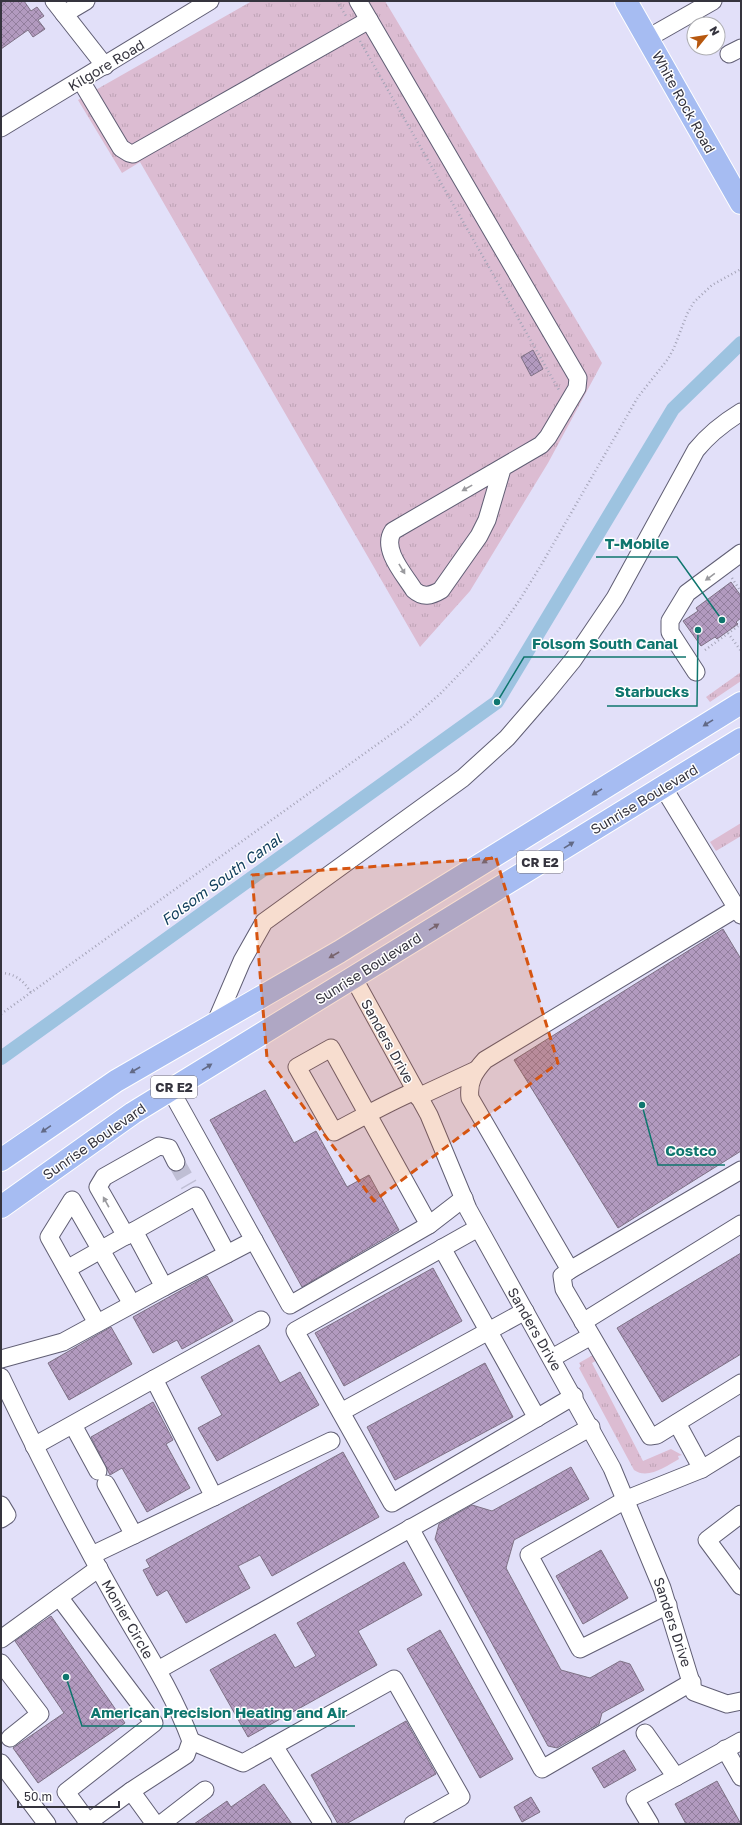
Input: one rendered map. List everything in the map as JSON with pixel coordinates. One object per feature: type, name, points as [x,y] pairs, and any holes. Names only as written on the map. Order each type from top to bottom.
[{"type":"main road","name":"White Rock Road","points":[[626,1],[741,203]]},
{"type":"main road","name":"Sunrise Boulevard","points":[[1,1160],[116,1081],[339,952],[741,702]]},
{"type":"main road","name":"Sunrise Boulevard","points":[[1,1207],[133,1113],[170,1089],[741,739]]},
{"type":"main road","points":[[353,977],[355,961],[360,953],[384,937],[403,913]]},
{"type":"street","points":[[86,1],[59,8],[105,66]]},
{"type":"street","name":"Kilgore Road","points":[[1,128],[210,1]]},
{"type":"street","points":[[358,1],[578,378],[577,388],[545,441],[502,469],[396,528],[390,535],[388,540],[390,550],[414,590],[419,594],[431,595],[441,590],[478,536],[487,520],[502,469]]},
{"type":"street","points":[[648,38],[713,1]]},
{"type":"street","points":[[81,80],[121,148],[133,154],[369,20]]},
{"type":"street","points":[[215,1024],[242,961],[264,922],[462,778],[507,738],[541,699],[573,660],[615,598],[696,450],[707,436],[722,423],[741,412]]},
{"type":"street","points":[[696,672],[670,632],[670,621],[687,593],[741,554]]},
{"type":"street","points":[[570,1270],[470,1098],[469,1088],[476,1070],[485,1060],[739,911],[663,787]]},
{"type":"street","name":"Sanders Drive","points":[[353,977],[429,1115],[478,1228],[591,1427],[626,1499],[668,1605],[693,1687]]},
{"type":"street","points":[[429,1225],[368,1114],[330,1048],[297,1067],[334,1132],[368,1114],[476,1070]]},
{"type":"street","points":[[170,1089],[290,1305],[429,1225],[464,1198]]},
{"type":"street","points":[[164,1287],[98,1187],[104,1177],[159,1146],[169,1148],[176,1162]]},
{"type":"street","points":[[741,1170],[562,1276],[564,1289],[650,1436],[657,1436],[741,1383]]},
{"type":"street","points":[[67,1269],[130,1234],[193,1191],[227,1254]]},
{"type":"street","points":[[97,1323],[49,1237],[72,1200],[132,1304]]},
{"type":"street","points":[[552,1358],[587,1329],[741,1224]]},
{"type":"street","points":[[478,1228],[295,1330],[392,1503],[574,1396]]},
{"type":"street","points":[[1,1359],[63,1342],[254,1240]]},
{"type":"street","points":[[442,1248],[537,1418]]},
{"type":"street","points":[[341,1412],[525,1311]]},
{"type":"street","points":[[34,1446],[261,1320]]},
{"type":"street","name":"Monier Circle","points":[[1,1377],[34,1446],[96,1562],[158,1670],[182,1716],[191,1742]]},
{"type":"street","points":[[154,1379],[214,1497]]},
{"type":"street","points":[[677,1423],[702,1469]]},
{"type":"street","points":[[73,1425],[134,1536]]},
{"type":"street","points":[[158,1670],[591,1427]]},
{"type":"street","points":[[1,1639],[59,1598],[96,1562],[134,1536],[331,1441]]},
{"type":"street","points":[[668,1605],[580,1649],[529,1555],[626,1499],[702,1469],[741,1445]]},
{"type":"street","points":[[1,1505],[7,1515],[1,1519]]},
{"type":"street","points":[[741,1514],[707,1540],[741,1586]]},
{"type":"street","points":[[410,1528],[542,1769],[693,1687],[727,1704],[741,1701]]},
{"type":"street","points":[[59,1598],[154,1722],[66,1792],[87,1823],[130,1791],[186,1755],[191,1742],[243,1763],[394,1679],[461,1797],[414,1824]]},
{"type":"street","points":[[1,1663],[40,1714],[10,1738]]},
{"type":"street","points":[[645,1733],[676,1777]]},
{"type":"street","points":[[650,1824],[635,1799],[741,1741]]},
{"type":"street","points":[[274,1746],[323,1824]]},
{"type":"street","points":[[725,1749],[741,1777]]},
{"type":"street","points":[[1,1763],[47,1824]]},
{"type":"street","points":[[161,1824],[205,1790]]},
{"type":"street","points":[[130,1791],[155,1824]]},
{"type":"path","points":[[337,1],[561,393]]},
{"type":"path","points":[[1,1014],[407,723],[440,694],[474,658],[519,601],[638,397],[668,359],[674,348],[687,314],[694,302],[712,285],[741,269]]},
{"type":"path","points":[[732,578],[741,592]]},
{"type":"path","points":[[705,650],[741,624]]},
{"type":"path","points":[[728,633],[741,651]]},
{"type":"path","points":[[1,973],[8,973],[25,983],[31,993]]},
{"type":"highlighted area","points":[[496,858],[558,1063],[374,1201],[267,1058],[252,875]]},
{"type":"green space","points":[[252,1],[385,1],[602,363],[548,463],[470,591],[420,647],[140,162],[122,173],[78,100]]},
{"type":"green space","points":[[741,672],[741,681],[710,702],[706,697]]},
{"type":"green space","points":[[741,823],[741,836],[716,851],[710,842]]},
{"type":"green space","points":[[593,1355],[599,1359],[592,1363],[643,1461],[671,1449],[682,1455],[678,1456],[679,1459],[651,1473],[639,1473],[634,1470],[579,1368],[581,1366],[579,1363]]},
{"type":"building","points":[[1,1],[24,1],[31,11],[37,7],[44,16],[38,20],[45,29],[33,37],[28,30],[1,49]]},
{"type":"building","points":[[533,350],[543,369],[531,376],[521,357]]},
{"type":"building","points":[[731,582],[741,596],[741,618],[736,622],[738,624],[717,639],[715,637],[701,646],[683,621],[698,611],[696,608]]},
{"type":"building","points":[[723,929],[741,959],[741,1151],[618,1228],[514,1060]]},
{"type":"building","points":[[265,1090],[294,1143],[316,1131],[347,1187],[369,1175],[399,1230],[302,1287],[210,1120]]},
{"type":"building","points":[[741,1253],[741,1354],[662,1402],[617,1328]]},
{"type":"building","points":[[433,1268],[462,1321],[344,1386],[315,1333]]},
{"type":"building","points":[[207,1276],[233,1321],[182,1349],[177,1340],[153,1353],[133,1317]]},
{"type":"building","points":[[111,1327],[132,1364],[69,1400],[48,1363]]},
{"type":"building","points":[[259,1345],[280,1383],[300,1372],[319,1405],[217,1461],[198,1428],[222,1415],[201,1377]]},
{"type":"building","points":[[485,1363],[513,1417],[395,1480],[367,1427]]},
{"type":"building","points":[[153,1402],[173,1440],[166,1444],[190,1488],[147,1512],[122,1468],[110,1475],[91,1437]]},
{"type":"building","points":[[343,1452],[379,1517],[272,1576],[260,1555],[238,1566],[250,1588],[186,1623],[167,1590],[157,1596],[143,1570],[150,1567],[146,1560]]},
{"type":"building","points":[[571,1467],[589,1499],[514,1540],[506,1568],[561,1670],[590,1678],[620,1661],[630,1664],[644,1690],[602,1713],[599,1724],[557,1748],[548,1746],[435,1539],[439,1524],[472,1505],[492,1511]]},
{"type":"building","points":[[601,1550],[628,1598],[583,1624],[556,1576]]},
{"type":"building","points":[[404,1562],[422,1595],[358,1631],[377,1665],[248,1737],[210,1670],[275,1634],[295,1668],[316,1656],[297,1623]]},
{"type":"building","points":[[51,1616],[125,1723],[38,1783],[13,1748],[64,1713],[15,1641]]},
{"type":"building","points":[[440,1630],[513,1759],[480,1778],[407,1649]]},
{"type":"building","points":[[406,1721],[436,1774],[346,1824],[338,1824],[311,1775]]},
{"type":"building","points":[[624,1750],[636,1770],[604,1788],[592,1768]]},
{"type":"building","points":[[717,1781],[741,1824],[686,1824],[675,1804]]},
{"type":"building","points":[[264,1784],[292,1824],[194,1824],[227,1801],[231,1807]]},
{"type":"building","points":[[531,1797],[540,1812],[522,1822],[514,1807]]},
{"type":"waterway","name":"Folsom South Canal","points":[[1,1058],[497,702],[673,409],[741,343]]},
{"type":"tunnel","points":[[176,1162],[189,1185]]},
{"type":"place","name":"T-Mobile","points":[[722,620]]},
{"type":"place","name":"Starbucks","points":[[698,630]]},
{"type":"place","name":"Folsom South Canal","points":[[497,702]]},
{"type":"place","name":"Costco","points":[[642,1105]]},
{"type":"place","name":"American Precision Heating and Air","points":[[66,1677]]}]
